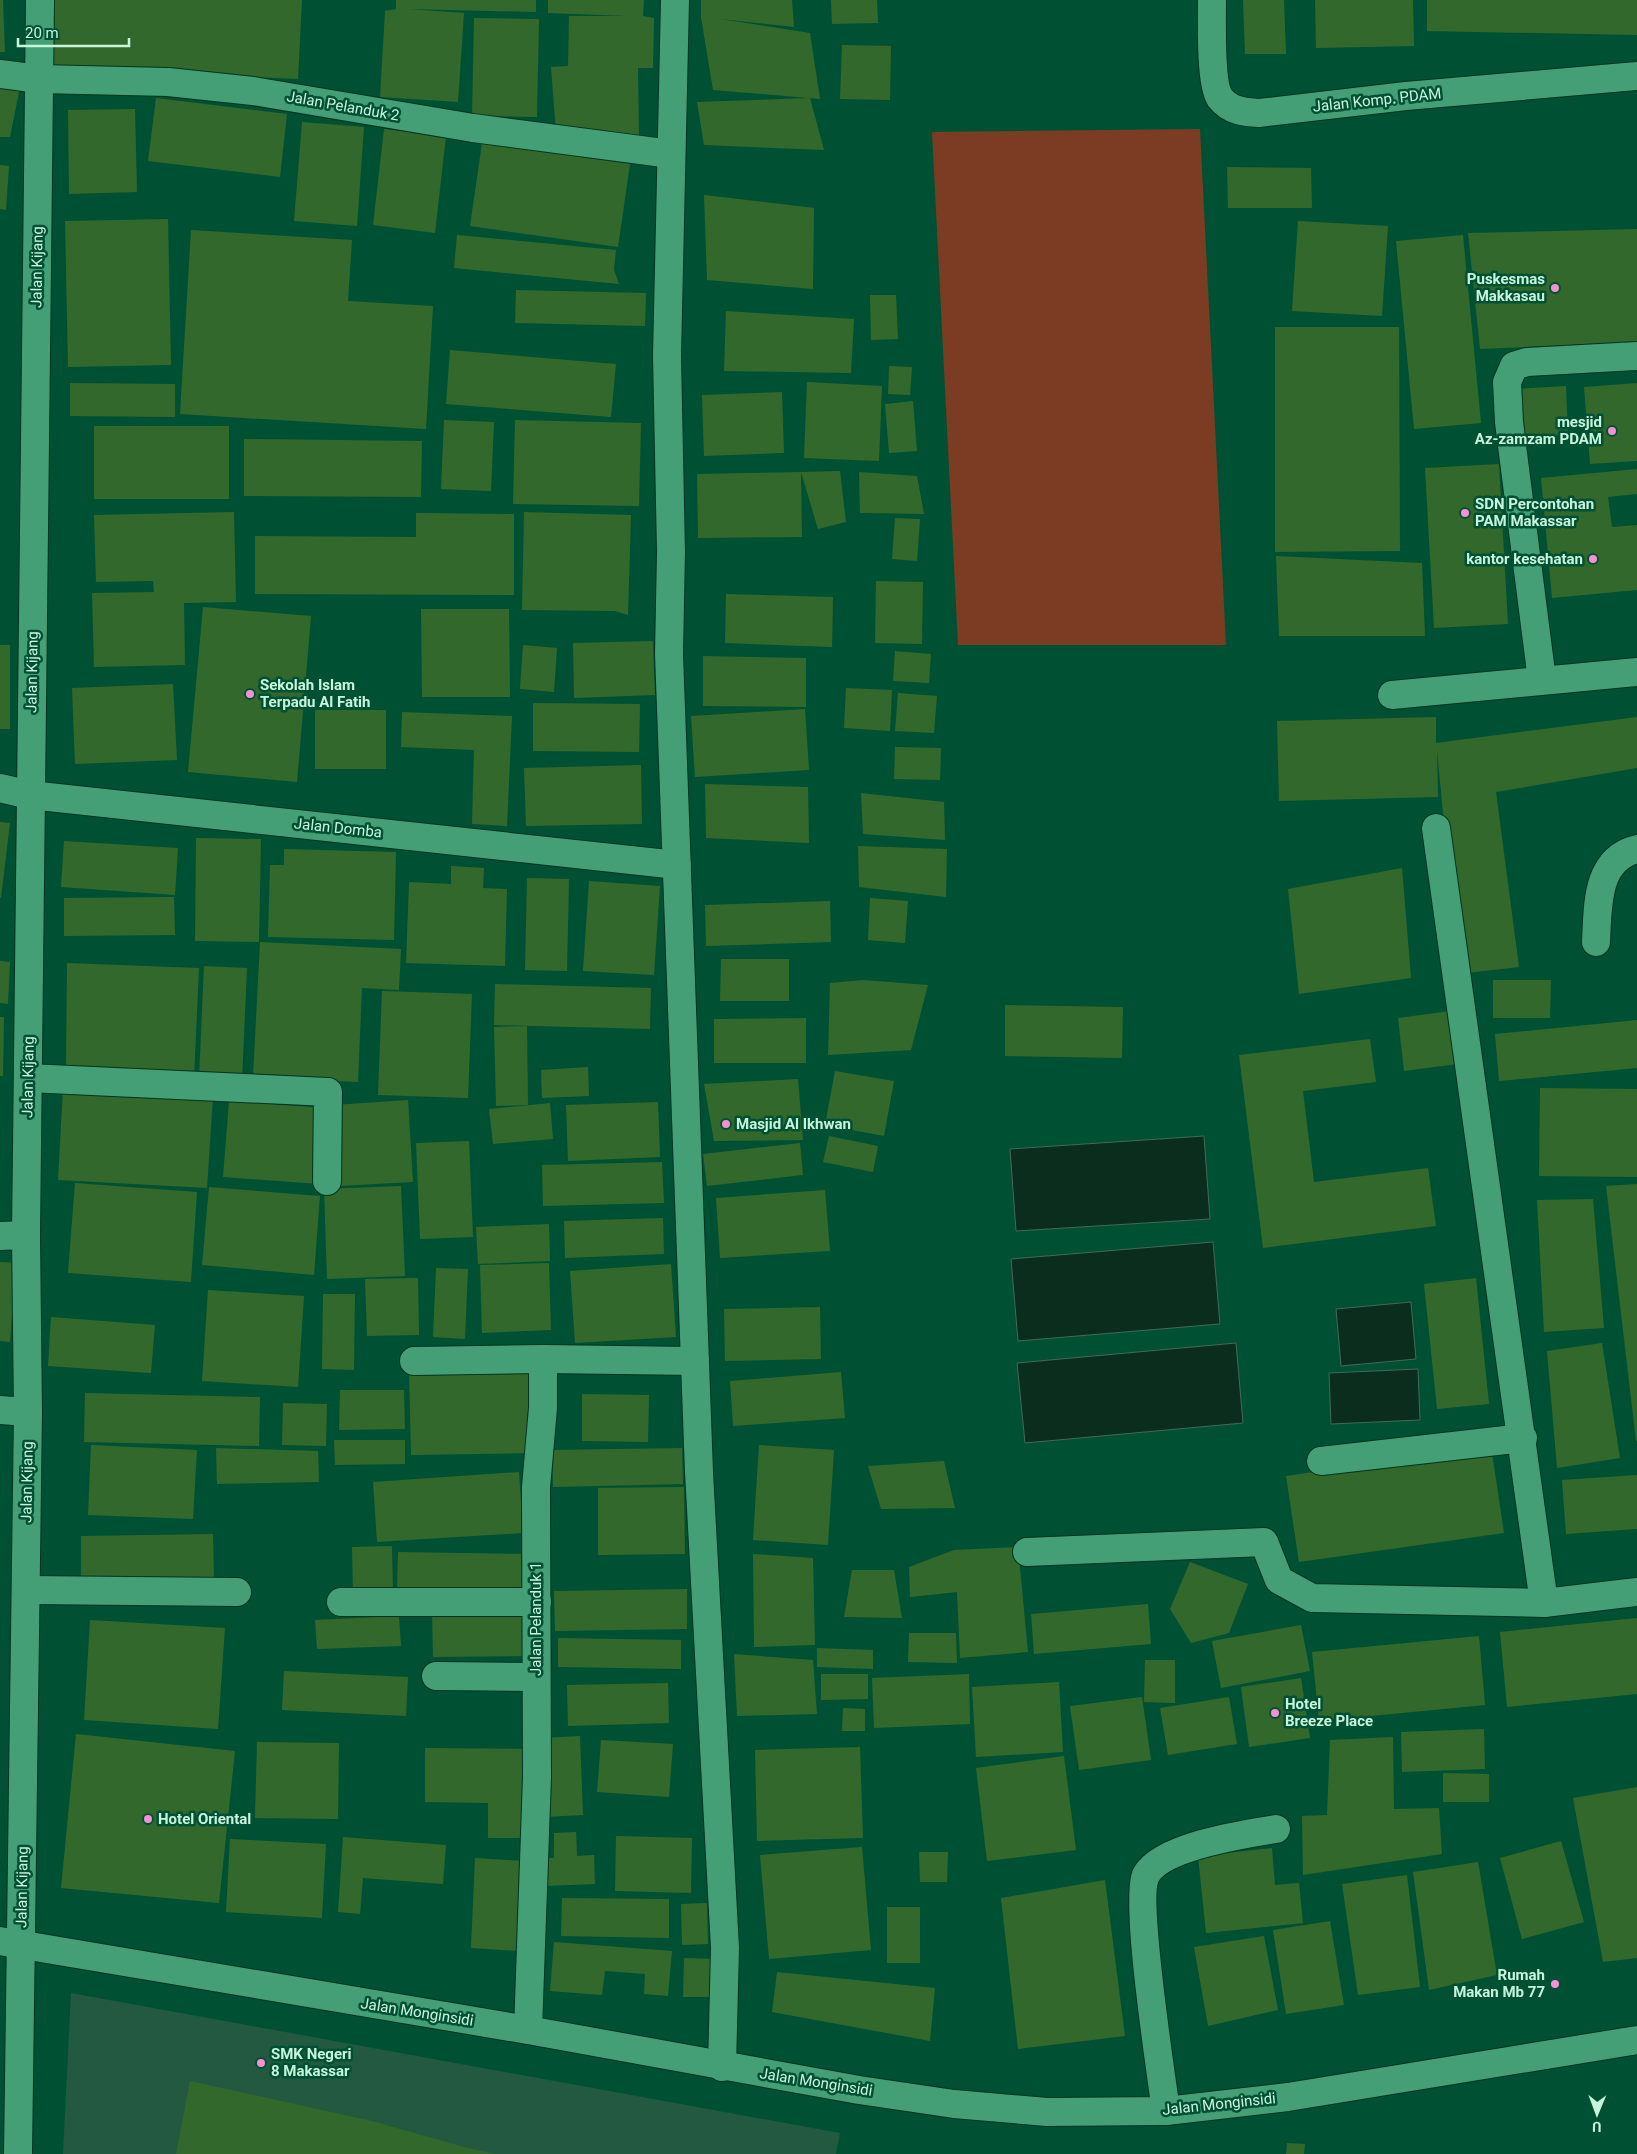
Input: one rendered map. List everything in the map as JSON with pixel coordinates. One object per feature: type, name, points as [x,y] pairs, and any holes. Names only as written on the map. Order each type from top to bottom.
[{"type":"street","name":"Jalan Kijang","points":[[18,2154],[10,1943],[26,1590],[28,1412],[13,1235],[28,1078],[40,0]]},
{"type":"street","points":[[675,0],[667,356],[671,552],[669,654],[695,1361],[725,1948],[722,2067]]},
{"type":"street","name":"Jalan Komp. PDAM","points":[[1212,0],[1215,80],[1220,97],[1237,111],[1259,113],[1406,96],[1637,76]]},
{"type":"street","name":"Jalan Pelanduk 2","points":[[6,75],[39,78],[168,82],[253,91],[473,128],[671,154]]},
{"type":"street","points":[[1542,680],[1509,422],[1507,382],[1514,366],[1527,362],[1637,356]]},
{"type":"street","points":[[1392,695],[1637,672]]},
{"type":"street","name":"Jalan Domba","points":[[0,788],[30,795],[677,866]]},
{"type":"street","points":[[1436,828],[1523,1438],[1544,1603]]},
{"type":"street","points":[[1596,942],[1598,900],[1607,869],[1626,852],[1637,850]]},
{"type":"street","points":[[28,1078],[328,1092],[327,1181]]},
{"type":"street","points":[[414,1361],[544,1359],[695,1361]]},
{"type":"street","name":"Jalan Pelanduk 1","points":[[528,2030],[537,1777],[536,1487],[543,1408],[544,1359]]},
{"type":"street","points":[[0,1410],[28,1412]]},
{"type":"street","points":[[1321,1461],[1523,1438]]},
{"type":"street","points":[[1027,1552],[1264,1542],[1279,1580],[1312,1598],[1544,1603],[1637,1592]]},
{"type":"street","points":[[26,1590],[237,1592]]},
{"type":"street","points":[[341,1602],[537,1602]]},
{"type":"street","points":[[436,1676],[536,1677]]},
{"type":"street","points":[[1166,2111],[1145,1939],[1142,1901],[1146,1876],[1166,1856],[1231,1837],[1276,1829]]},
{"type":"street","name":"Jalan Monginsidi","points":[[10,1943],[528,2030],[722,2067],[954,2104],[1047,2112],[1166,2111],[1288,2097],[1637,2040]]},
{"type":"shaded area","points":[[1200,129],[1226,645],[958,645],[932,132]]},
{"type":"shaded area","points":[[1204,1136],[1210,1219],[1016,1231],[1010,1149]]},
{"type":"shaded area","points":[[1213,1242],[1220,1324],[1018,1341],[1011,1259]]},
{"type":"shaded area","points":[[1411,1302],[1416,1359],[1341,1366],[1336,1309]]},
{"type":"shaded area","points":[[1236,1343],[1243,1423],[1025,1443],[1017,1363]]},
{"type":"shaded area","points":[[1418,1369],[1420,1420],[1331,1424],[1329,1373]]},
{"type":"shaded area","name":"SMK Negeri 8 Makassar","points":[[71,1993],[840,2133],[836,2154],[63,2154]]},
{"type":"building","points":[[0,0],[3,0],[5,52],[0,52]]},
{"type":"building","points":[[54,0],[302,0],[298,79],[51,68]]},
{"type":"building","points":[[396,0],[536,0],[536,12],[409,9],[464,13],[458,102],[380,97],[385,11],[396,9]]},
{"type":"building","points":[[548,0],[644,0],[643,16],[654,18],[653,68],[638,68],[639,136],[556,132],[551,67],[568,66],[569,16],[627,16],[548,13]]},
{"type":"building","points":[[701,0],[792,0],[794,27],[720,19],[810,33],[820,99],[713,90],[701,17]]},
{"type":"building","points":[[831,0],[877,0],[878,23],[832,24]]},
{"type":"building","points":[[1243,0],[1284,0],[1286,54],[1245,54]]},
{"type":"building","points":[[1315,0],[1413,0],[1414,46],[1316,48]]},
{"type":"building","points":[[1427,0],[1637,0],[1637,35],[1427,31]]},
{"type":"building","points":[[474,18],[539,19],[537,117],[472,116]]},
{"type":"building","points":[[842,45],[891,46],[890,100],[840,99]]},
{"type":"building","points":[[0,85],[20,87],[10,137],[0,137]]},
{"type":"building","points":[[156,98],[287,114],[280,177],[148,161]]},
{"type":"building","points":[[810,98],[824,150],[704,145],[697,102]]},
{"type":"building","points":[[135,109],[137,192],[69,194],[68,110]]},
{"type":"building","points":[[302,122],[364,127],[357,226],[294,221]]},
{"type":"building","points":[[384,129],[446,136],[435,233],[373,225]]},
{"type":"building","points":[[482,143],[630,164],[618,247],[470,226]]},
{"type":"building","points":[[0,165],[9,166],[6,210],[0,209]]},
{"type":"building","points":[[1227,167],[1311,168],[1312,208],[1228,208]]},
{"type":"building","points":[[704,195],[814,208],[813,289],[707,280]]},
{"type":"building","points":[[168,219],[171,365],[68,367],[65,221]]},
{"type":"building","points":[[1298,221],[1388,226],[1382,316],[1292,311]]},
{"type":"building","name":"Puskesmas Makkasau","points":[[1637,229],[1637,342],[1480,349],[1468,233]]},
{"type":"building","points":[[191,230],[352,240],[348,301],[433,306],[426,429],[180,414]]},
{"type":"building","points":[[457,235],[616,250],[614,270],[619,284],[454,268]]},
{"type":"building","points":[[1463,235],[1481,423],[1414,429],[1396,241]]},
{"type":"building","points":[[516,290],[646,293],[645,326],[515,323]]},
{"type":"building","points":[[870,295],[896,295],[898,339],[871,340]]},
{"type":"building","points":[[726,311],[854,319],[851,373],[724,371]]},
{"type":"building","points":[[1275,327],[1399,327],[1400,551],[1275,552]]},
{"type":"building","points":[[450,350],[616,364],[611,417],[446,404]]},
{"type":"building","points":[[889,366],[912,367],[910,395],[888,394]]},
{"type":"building","points":[[807,382],[882,386],[879,461],[804,458]]},
{"type":"building","points":[[70,383],[175,384],[175,417],[70,416]]},
{"type":"building","name":"mesjid Az-zamzam PDAM","points":[[1637,383],[1637,461],[1590,464],[1584,387]]},
{"type":"building","points":[[1566,386],[1568,435],[1519,438],[1516,389]]},
{"type":"building","points":[[782,392],[784,453],[704,456],[702,395]]},
{"type":"building","points":[[913,401],[917,451],[889,453],[885,404]]},
{"type":"building","points":[[444,420],[494,422],[491,491],[441,489]]},
{"type":"building","points":[[515,420],[641,423],[639,506],[513,504]]},
{"type":"building","points":[[94,426],[229,426],[229,499],[94,499]]},
{"type":"building","points":[[244,439],[422,441],[421,497],[244,496]]},
{"type":"building","name":"SDN Percontohan PAM Makassar","points":[[1499,464],[1508,624],[1434,628],[1425,468]]},
{"type":"building","name":"kantor kesehatan","points":[[1637,469],[1637,494],[1608,497],[1612,527],[1637,525],[1637,590],[1552,598],[1541,478]]},
{"type":"building","points":[[840,471],[846,522],[818,529],[801,472]]},
{"type":"building","points":[[801,472],[802,537],[698,538],[697,474]]},
{"type":"building","points":[[859,472],[917,476],[924,514],[860,513]]},
{"type":"building","points":[[234,512],[236,602],[184,603],[185,665],[94,667],[92,593],[154,592],[153,581],[96,582],[94,515]]},
{"type":"building","points":[[524,512],[631,515],[628,615],[615,611],[522,610]]},
{"type":"building","points":[[416,513],[514,514],[514,595],[255,594],[255,536],[416,537]]},
{"type":"building","points":[[895,518],[920,519],[917,561],[892,559]]},
{"type":"building","points":[[1276,556],[1422,563],[1425,636],[1279,636]]},
{"type":"building","points":[[876,581],[923,582],[922,644],[875,643]]},
{"type":"building","points":[[726,594],[833,597],[832,647],[725,643]]},
{"type":"building","name":"Sekolah Islam Terpadu Al Fatih","points":[[203,607],[311,616],[297,782],[188,772]]},
{"type":"building","points":[[421,609],[509,609],[510,697],[422,697]]},
{"type":"building","points":[[653,641],[655,695],[574,698],[573,643]]},
{"type":"building","points":[[0,645],[10,645],[10,729],[0,729]]},
{"type":"building","points":[[523,645],[557,648],[554,692],[520,689]]},
{"type":"building","points":[[895,651],[931,654],[929,683],[893,681]]},
{"type":"building","points":[[703,656],[806,658],[806,707],[703,706]]},
{"type":"building","points":[[173,684],[177,760],[75,764],[72,688]]},
{"type":"building","points":[[846,688],[892,690],[890,731],[844,728]]},
{"type":"building","points":[[898,693],[937,696],[934,733],[895,731]]},
{"type":"building","points":[[533,703],[640,704],[639,752],[533,751]]},
{"type":"building","points":[[805,709],[809,770],[695,777],[691,716]]},
{"type":"building","points":[[315,710],[386,710],[386,769],[315,769]]},
{"type":"building","points":[[402,712],[512,716],[507,826],[472,824],[474,750],[401,747]]},
{"type":"building","points":[[1436,717],[1436,743],[1637,717],[1637,768],[1496,792],[1519,967],[1458,974],[1437,749],[1438,797],[1279,801],[1277,721]]},
{"type":"building","points":[[895,747],[941,748],[940,780],[894,779]]},
{"type":"building","points":[[641,765],[642,824],[526,826],[524,768]]},
{"type":"building","points":[[705,784],[808,787],[809,843],[706,838]]},
{"type":"building","points":[[861,793],[944,802],[945,840],[863,834]]},
{"type":"building","points":[[0,822],[10,823],[1,898],[0,898]]},
{"type":"building","points":[[196,838],[261,839],[259,942],[195,941]]},
{"type":"building","points":[[64,841],[178,848],[175,895],[61,887]]},
{"type":"building","points":[[858,846],[947,849],[946,897],[859,887]]},
{"type":"building","points":[[284,849],[396,852],[394,940],[268,937],[270,865],[284,865]]},
{"type":"building","points":[[451,866],[484,868],[483,888],[507,889],[505,966],[406,963],[409,882],[451,884]]},
{"type":"building","points":[[1402,868],[1411,978],[1299,994],[1288,889]]},
{"type":"building","points":[[527,878],[569,879],[567,971],[525,970]]},
{"type":"building","points":[[589,881],[660,886],[654,975],[583,971]]},
{"type":"building","points":[[174,897],[175,935],[64,936],[64,898]]},
{"type":"building","points":[[870,898],[908,901],[905,943],[868,940]]},
{"type":"building","points":[[830,901],[831,942],[706,946],[705,905]]},
{"type":"building","points":[[260,942],[401,949],[399,990],[362,988],[358,1082],[253,1077]]},
{"type":"building","points":[[721,959],[789,959],[789,1001],[720,1001]]},
{"type":"building","points":[[0,961],[10,962],[8,1004],[0,1003]]},
{"type":"building","points":[[67,963],[199,968],[194,1078],[66,1070]]},
{"type":"building","points":[[204,966],[247,968],[242,1080],[199,1078]]},
{"type":"building","points":[[863,980],[928,985],[911,1050],[828,1055],[830,983]]},
{"type":"building","points":[[1493,980],[1551,980],[1550,1018],[1493,1018]]},
{"type":"building","points":[[495,984],[651,988],[650,1029],[494,1025]]},
{"type":"building","points":[[382,991],[472,994],[468,1098],[378,1095]]},
{"type":"building","points":[[1005,1005],[1123,1007],[1122,1058],[1005,1056]]},
{"type":"building","points":[[1458,1010],[1465,1063],[1404,1071],[1398,1018]]},
{"type":"building","points":[[0,1017],[4,1017],[3,1076],[0,1076]]},
{"type":"building","points":[[806,1018],[806,1063],[714,1063],[714,1019]]},
{"type":"building","points":[[1637,1020],[1637,1068],[1499,1081],[1495,1034]]},
{"type":"building","points":[[527,1026],[528,1105],[496,1106],[494,1027]]},
{"type":"building","points":[[1370,1039],[1376,1082],[1303,1091],[1314,1182],[1428,1168],[1436,1226],[1263,1248],[1239,1055]]},
{"type":"building","points":[[588,1067],[589,1096],[542,1098],[541,1070]]},
{"type":"building","points":[[835,1071],[894,1081],[884,1136],[825,1125]]},
{"type":"building","points":[[798,1079],[803,1140],[714,1141],[704,1084]]},
{"type":"building","points":[[1540,1088],[1637,1089],[1637,1177],[1539,1176]]},
{"type":"building","points":[[63,1089],[213,1097],[207,1188],[58,1180]]},
{"type":"building","points":[[408,1100],[413,1182],[339,1186],[334,1105]]},
{"type":"building","points":[[229,1101],[326,1108],[320,1184],[223,1177]]},
{"type":"building","points":[[658,1102],[660,1157],[568,1161],[566,1105]]},
{"type":"building","points":[[550,1103],[553,1139],[493,1144],[489,1109]]},
{"type":"building","points":[[829,1136],[878,1146],[873,1172],[823,1162]]},
{"type":"building","points":[[469,1141],[473,1237],[420,1239],[416,1143]]},
{"type":"building","points":[[800,1143],[803,1175],[707,1186],[703,1154]]},
{"type":"building","points":[[662,1162],[664,1203],[543,1206],[542,1165]]},
{"type":"building","points":[[75,1183],[197,1192],[191,1282],[68,1273]]},
{"type":"building","points":[[1637,1184],[1637,1441],[1636,1441],[1606,1186]]},
{"type":"building","points":[[401,1186],[405,1276],[327,1279],[324,1189]]},
{"type":"building","points":[[209,1187],[320,1196],[314,1275],[202,1265]]},
{"type":"building","points":[[825,1190],[830,1251],[720,1258],[716,1198]]},
{"type":"building","points":[[1593,1199],[1604,1328],[1544,1332],[1537,1200]]},
{"type":"building","points":[[663,1218],[664,1254],[565,1258],[564,1221]]},
{"type":"building","points":[[549,1224],[550,1261],[478,1264],[476,1227]]},
{"type":"building","points":[[0,1262],[16,1263],[10,1342],[0,1341]]},
{"type":"building","points":[[549,1263],[551,1330],[482,1333],[480,1265]]},
{"type":"building","points":[[671,1264],[676,1337],[575,1343],[570,1271]]},
{"type":"building","points":[[436,1268],[468,1269],[465,1339],[433,1337]]},
{"type":"building","points":[[418,1278],[419,1335],[367,1336],[365,1279]]},
{"type":"building","points":[[1476,1278],[1489,1404],[1437,1409],[1424,1284]]},
{"type":"building","points":[[208,1290],[304,1296],[298,1387],[202,1381]]},
{"type":"building","points":[[323,1294],[355,1294],[354,1370],[322,1369]]},
{"type":"building","points":[[820,1307],[821,1359],[725,1361],[724,1309]]},
{"type":"building","points":[[51,1317],[155,1325],[151,1373],[48,1366]]},
{"type":"building","points":[[1602,1343],[1620,1458],[1557,1468],[1547,1351]]},
{"type":"building","points":[[533,1368],[534,1453],[411,1455],[409,1371]]},
{"type":"building","points":[[841,1372],[845,1418],[733,1426],[730,1381]]},
{"type":"building","points":[[340,1390],[404,1390],[405,1429],[339,1430]]},
{"type":"building","points":[[85,1393],[260,1397],[259,1446],[84,1442]]},
{"type":"building","points":[[582,1394],[649,1395],[648,1442],[582,1441]]},
{"type":"building","points":[[283,1403],[327,1404],[326,1446],[282,1445]]},
{"type":"building","points":[[334,1440],[405,1440],[405,1464],[335,1465]]},
{"type":"building","points":[[91,1445],[197,1450],[193,1519],[88,1515]]},
{"type":"building","points":[[759,1445],[834,1450],[828,1545],[753,1540]]},
{"type":"building","points":[[1491,1446],[1504,1533],[1299,1562],[1286,1476]]},
{"type":"building","points":[[216,1448],[318,1451],[319,1482],[217,1484]]},
{"type":"building","points":[[682,1448],[683,1484],[553,1487],[552,1450]]},
{"type":"building","points":[[944,1461],[955,1508],[881,1509],[868,1466]]},
{"type":"building","points":[[519,1472],[523,1533],[377,1542],[373,1482]]},
{"type":"building","points":[[1637,1475],[1637,1529],[1566,1534],[1562,1480]]},
{"type":"building","points":[[684,1487],[685,1554],[598,1555],[598,1488]]},
{"type":"building","points":[[213,1534],[214,1581],[81,1582],[81,1536]]},
{"type":"building","points":[[392,1546],[393,1593],[353,1593],[352,1547]]},
{"type":"building","points":[[1018,1547],[1028,1652],[960,1658],[957,1592],[910,1597],[909,1567],[954,1550]]},
{"type":"building","points":[[398,1552],[530,1554],[529,1596],[397,1594]]},
{"type":"building","points":[[753,1554],[813,1558],[815,1645],[754,1647]]},
{"type":"building","points":[[1190,1562],[1248,1584],[1229,1633],[1191,1643],[1170,1609]]},
{"type":"building","points":[[852,1570],[894,1570],[902,1618],[844,1617]]},
{"type":"building","points":[[687,1589],[687,1629],[555,1631],[554,1591]]},
{"type":"building","points":[[1148,1604],[1151,1644],[1034,1654],[1031,1614]]},
{"type":"building","points":[[529,1610],[528,1656],[433,1657],[432,1611]]},
{"type":"building","points":[[399,1616],[401,1646],[317,1649],[315,1620]]},
{"type":"building","points":[[1637,1618],[1637,1694],[1507,1707],[1500,1632]]},
{"type":"building","points":[[90,1620],[225,1628],[218,1729],[84,1720]]},
{"type":"building","points":[[1301,1625],[1310,1671],[1221,1688],[1212,1641]]},
{"type":"building","points":[[909,1633],[956,1633],[957,1663],[908,1662]]},
{"type":"building","points":[[1479,1636],[1485,1705],[1319,1721],[1312,1652]]},
{"type":"building","points":[[558,1638],[681,1640],[681,1669],[558,1667]]},
{"type":"building","points":[[817,1648],[873,1650],[873,1669],[817,1667]]},
{"type":"building","points":[[734,1654],[813,1660],[817,1714],[737,1716]]},
{"type":"building","points":[[1145,1660],[1175,1660],[1175,1703],[1144,1702]]},
{"type":"building","points":[[284,1671],[408,1677],[406,1716],[282,1710]]},
{"type":"building","points":[[821,1674],[868,1674],[868,1699],[821,1700]]},
{"type":"building","points":[[969,1674],[970,1724],[874,1728],[872,1678]]},
{"type":"building","name":"Hotel Breeze Place","points":[[1301,1678],[1310,1738],[1249,1747],[1241,1687]]},
{"type":"building","points":[[1059,1682],[1063,1752],[976,1757],[972,1687]]},
{"type":"building","points":[[668,1683],[669,1723],[568,1726],[567,1685]]},
{"type":"building","points":[[1142,1697],[1151,1760],[1079,1770],[1070,1706]]},
{"type":"building","points":[[1229,1697],[1237,1744],[1168,1755],[1160,1708]]},
{"type":"building","points":[[843,1708],[865,1709],[865,1731],[842,1731]]},
{"type":"building","points":[[1484,1729],[1485,1769],[1402,1772],[1401,1732]]},
{"type":"building","name":"Hotel Oriental","points":[[76,1734],[235,1751],[219,1903],[61,1888]]},
{"type":"building","points":[[580,1736],[583,1815],[544,1817],[542,1738]]},
{"type":"building","points":[[1393,1737],[1394,1809],[1439,1808],[1442,1854],[1303,1875],[1302,1816],[1327,1815],[1330,1740]]},
{"type":"building","points":[[601,1740],[673,1744],[669,1797],[597,1792]]},
{"type":"building","points":[[257,1742],[339,1743],[338,1819],[255,1818]]},
{"type":"building","points":[[860,1747],[863,1838],[757,1841],[755,1750]]},
{"type":"building","points":[[425,1748],[529,1749],[528,1838],[488,1838],[488,1803],[425,1802]]},
{"type":"building","points":[[1064,1756],[1076,1850],[987,1861],[976,1768]]},
{"type":"building","points":[[1443,1773],[1489,1774],[1489,1802],[1443,1802]]},
{"type":"building","points":[[1637,1787],[1637,1958],[1603,1962],[1573,1798]]},
{"type":"building","points":[[576,1832],[577,1856],[594,1855],[595,1884],[545,1886],[545,1858],[554,1858],[554,1833]]},
{"type":"building","points":[[616,1836],[692,1838],[691,1893],[615,1891]]},
{"type":"building","points":[[343,1837],[446,1845],[443,1884],[363,1878],[360,1914],[338,1912]]},
{"type":"building","points":[[230,1839],[326,1844],[322,1918],[226,1912]]},
{"type":"building","points":[[1561,1841],[1584,1922],[1522,1939],[1500,1858]]},
{"type":"building","points":[[862,1847],[871,1950],[769,1959],[760,1855]]},
{"type":"building","points":[[1272,1848],[1275,1885],[1299,1883],[1303,1923],[1206,1933],[1198,1856]]},
{"type":"building","points":[[919,1852],[948,1852],[947,1882],[920,1882]]},
{"type":"building","points":[[475,1858],[524,1861],[520,1951],[471,1948]]},
{"type":"building","points":[[1478,1862],[1497,1975],[1429,1990],[1413,1872]]},
{"type":"building","points":[[1407,1875],[1420,1987],[1358,1995],[1342,1884]]},
{"type":"building","points":[[1105,1880],[1125,2036],[1018,2049],[1001,1898]]},
{"type":"building","points":[[562,1898],[669,1899],[669,1938],[561,1936]]},
{"type":"building","points":[[707,1903],[708,1944],[682,1945],[681,1904]]},
{"type":"building","points":[[887,1907],[920,1907],[920,1963],[887,1963]]},
{"type":"building","points":[[1330,1921],[1344,2005],[1286,2014],[1273,1930]]},
{"type":"building","points":[[1264,1936],[1278,2010],[1208,2026],[1194,1947]]},
{"type":"building","points":[[554,1942],[672,1951],[668,1996],[644,1994],[645,1974],[605,1971],[602,1995],[550,1991]]},
{"type":"building","points":[[684,1958],[718,1959],[718,1997],[683,1997]]},
{"type":"building","points":[[777,1972],[935,1988],[930,2041],[772,2012]]},
{"type":"building","points":[[190,2081],[372,2121],[496,2154],[176,2154]]},
{"type":"building","points":[[1287,2143],[1305,2144],[1304,2154],[1286,2154]]},
{"type":"place","name":"Puskesmas Makkasau","points":[[1555,288]]},
{"type":"place","name":"mesjid Az-zamzam PDAM","points":[[1612,431]]},
{"type":"place","name":"SDN Percontohan PAM Makassar","points":[[1465,513]]},
{"type":"place","name":"kantor kesehatan","points":[[1593,559]]},
{"type":"place","name":"Sekolah Islam Terpadu Al Fatih","points":[[250,694]]},
{"type":"place","name":"Masjid Al Ikhwan","points":[[726,1124]]},
{"type":"place","name":"Hotel Breeze Place","points":[[1275,1713]]},
{"type":"place","name":"Hotel Oriental","points":[[148,1819]]},
{"type":"place","name":"Rumah Makan Mb 77","points":[[1555,1984]]},
{"type":"place","name":"SMK Negeri 8 Makassar","points":[[261,2063]]}]
